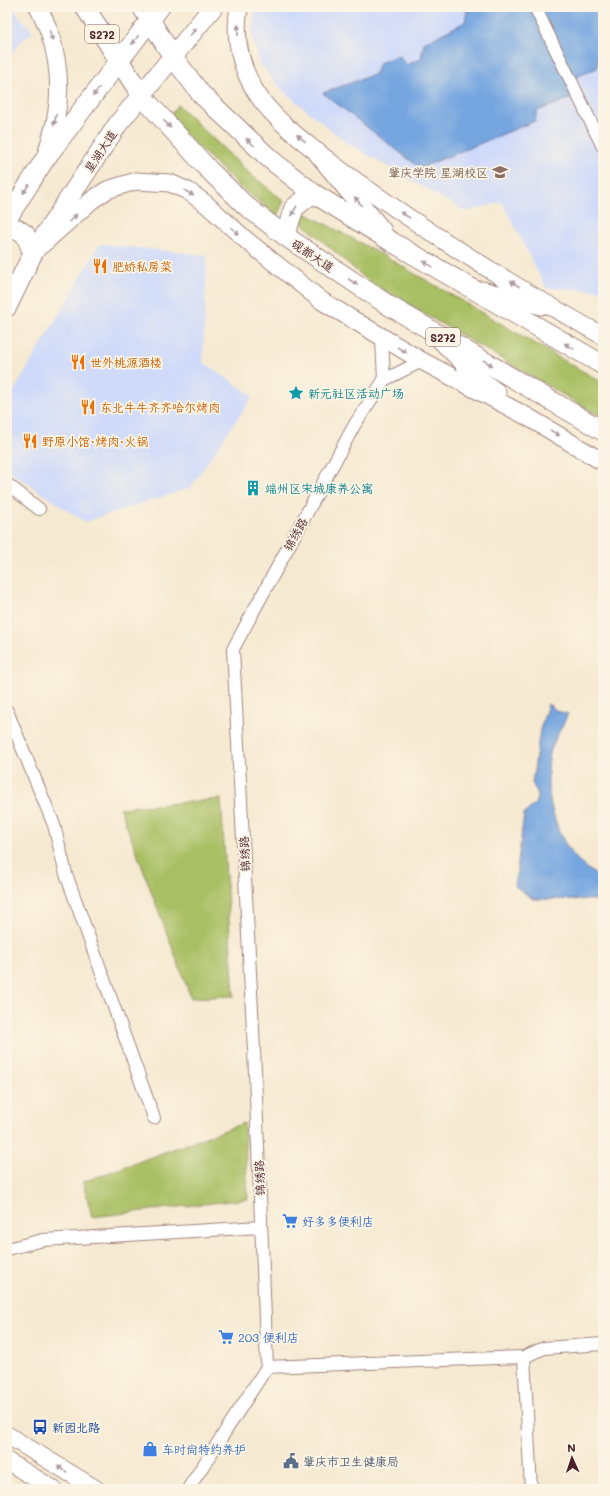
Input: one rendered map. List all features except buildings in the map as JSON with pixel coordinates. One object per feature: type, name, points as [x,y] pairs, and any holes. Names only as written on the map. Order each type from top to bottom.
[{"type":"main road","name":"砚都大道","points":[[85,7],[141,95],[208,169],[246,206],[285,236],[349,279],[603,431]]},
{"type":"main road","name":"星湖大道","points":[[7,307],[33,253],[118,124],[213,7]]},
{"type":"main road","points":[[7,219],[45,159],[119,61],[151,11]]},
{"type":"main road","points":[[151,11],[173,57],[201,94],[230,123],[270,159],[313,193],[462,284],[603,365]]},
{"type":"main road","points":[[318,153],[392,242]]},
{"type":"main road","points":[[285,236],[294,208],[313,193]]},
{"type":"main road","points":[[7,230],[17,229],[25,234],[33,253]]},
{"type":"street","points":[[38,7],[48,28],[53,45],[58,91],[56,117],[45,159]]},
{"type":"street","points":[[239,7],[237,37],[239,52],[254,90],[277,117],[318,153],[394,208],[560,312],[603,336]]},
{"type":"street","points":[[535,7],[603,147]]},
{"type":"street","points":[[33,253],[92,200],[107,190],[136,181],[170,183],[188,192],[206,204],[246,240],[322,300],[422,362],[528,417],[603,462]]},
{"type":"street","points":[[462,284],[560,312]]},
{"type":"street","points":[[427,327],[477,377],[528,417]]},
{"type":"street","points":[[382,338],[384,380],[422,362]]},
{"type":"street","name":"锦绣路","points":[[267,1367],[254,1049],[234,649],[355,424],[384,380]]},
{"type":"street","points":[[7,484],[40,509]]},
{"type":"street","points":[[7,711],[54,825],[66,874],[154,1118]]},
{"type":"street","points":[[7,1249],[43,1240],[261,1227]]},
{"type":"street","points":[[188,1489],[267,1367],[524,1357],[544,1348],[603,1344]]},
{"type":"street","points":[[524,1357],[531,1489]]},
{"type":"street","points":[[7,1434],[96,1489]]},
{"type":"street","points":[[7,1461],[53,1489]]},
{"type":"shaded area","points":[[7,7],[12,7],[33,32],[19,43],[7,60]]},
{"type":"shaded area","name":"肇庆学院 星湖校区","points":[[255,7],[603,7],[603,291],[546,288],[502,202],[466,212],[347,143],[284,92],[260,64],[252,37]]},
{"type":"shaded area","points":[[100,244],[207,255],[203,362],[253,396],[190,488],[85,522],[7,470],[7,403]]},
{"type":"green space","points":[[178,105],[249,173],[284,201],[277,216],[238,185],[168,118]]},
{"type":"green space","points":[[305,213],[381,254],[603,383],[603,418],[368,281],[300,221]]},
{"type":"green space","points":[[221,799],[234,996],[191,998],[120,808]]},
{"type":"green space","points":[[244,1123],[248,1199],[92,1217],[83,1182]]},
{"type":"water","points":[[472,7],[603,7],[603,42],[599,44],[597,68],[572,79],[580,95],[537,111],[535,121],[420,168],[323,93],[375,74],[379,63],[399,55],[406,65],[421,59],[424,43],[465,22],[467,10]]},
{"type":"water","points":[[548,704],[557,711],[568,714],[551,750],[549,763],[549,791],[555,821],[567,847],[575,857],[603,881],[603,900],[533,899],[515,886],[524,814],[535,804],[538,794],[532,783],[540,730]]},
{"type":"place","name":"肇庆学院 星湖校区","points":[[500,172]]},
{"type":"place","name":"肥娇私房菜","points":[[100,266]]},
{"type":"place","name":"世外桃源酒楼","points":[[78,362]]},
{"type":"place","name":"新元社区活动广场","points":[[296,393]]},
{"type":"place","name":"东北牛牛齐齐哈尔烤肉","points":[[88,407]]},
{"type":"place","name":"野原小馆·烤肉·火锅","points":[[30,441]]},
{"type":"place","name":"端州区宋城康养公寓","points":[[253,488]]},
{"type":"place","name":"好多多便利店","points":[[290,1221]]},
{"type":"place","name":"203 便利店","points":[[226,1337]]},
{"type":"place","name":"新园北路","points":[[40,1427]]},
{"type":"place","name":"车时尚特约养护","points":[[150,1449]]},
{"type":"place","name":"肇庆市卫生健康局","points":[[291,1461]]}]
